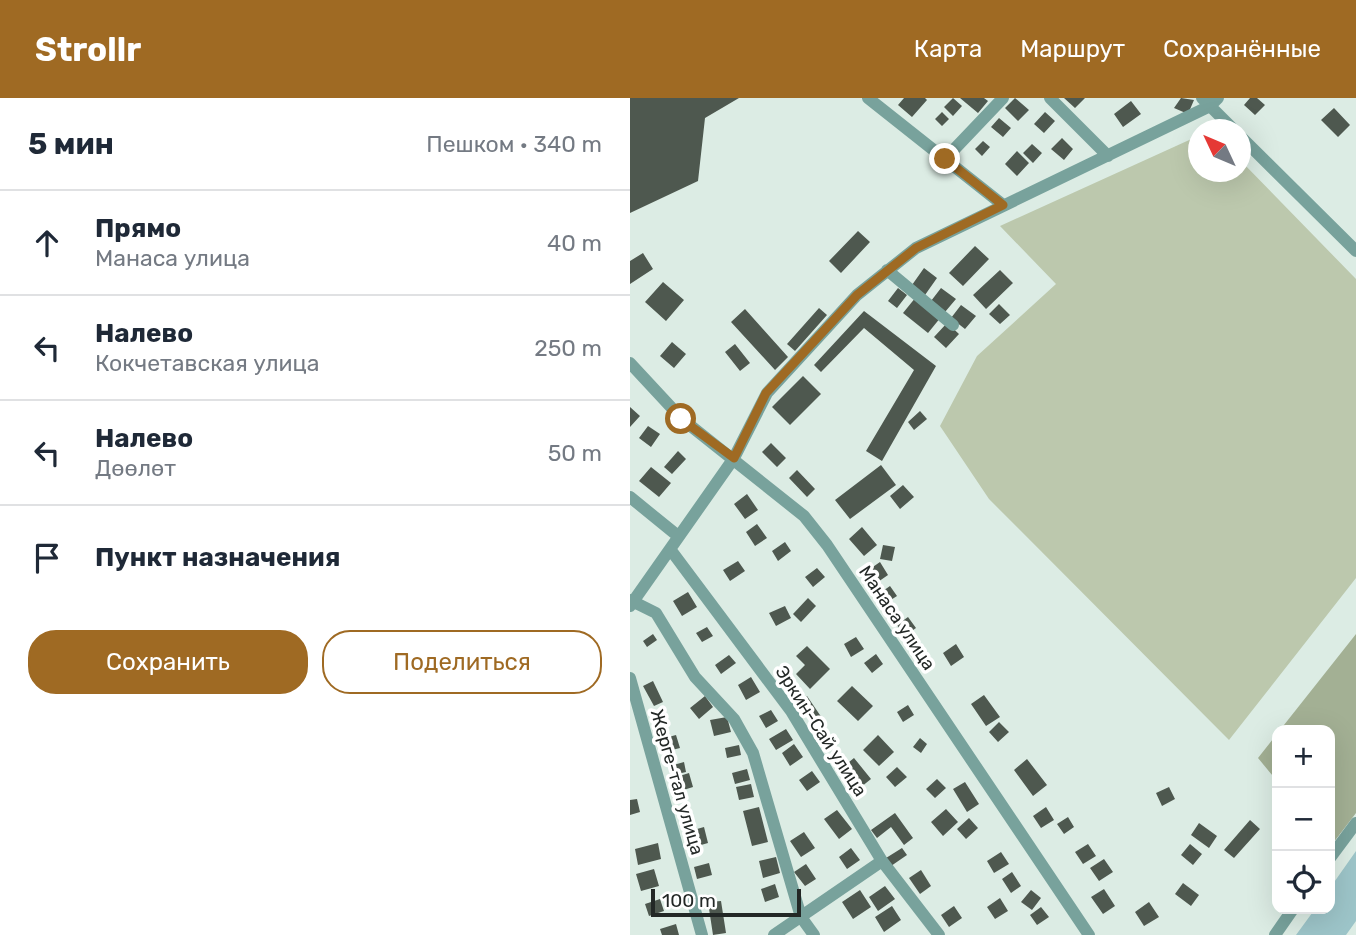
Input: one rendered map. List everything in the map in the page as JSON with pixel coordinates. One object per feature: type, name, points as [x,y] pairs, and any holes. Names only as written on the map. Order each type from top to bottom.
[{"type":"street","points":[[945,159],[1003,98]]},
{"type":"street","points":[[1050,98],[1108,156]]},
{"type":"street","points":[[873,100],[1003,205]]},
{"type":"street","points":[[814,935],[801,917],[753,753],[734,719],[695,677],[656,612],[631,602],[734,458],[766,393],[857,295],[887,270],[916,248],[1108,156],[1210,101],[1225,119]]},
{"type":"street","points":[[1251,146],[1356,251]]},
{"type":"street","points":[[887,270],[953,325]]},
{"type":"street","name":"Манаса улица","points":[[630,363],[681,419],[734,458],[804,516],[827,545],[1089,935]]},
{"type":"street","points":[[630,497],[678,536]]},
{"type":"street","name":"Эркин-Сай улица","points":[[670,549],[791,711],[882,861],[939,935]]},
{"type":"street","name":"Жерге-тал улица","points":[[630,678],[702,935]]},
{"type":"street","points":[[1335,851],[1356,823]]},
{"type":"street","points":[[774,935],[882,861]]},
{"type":"street","points":[[1275,935],[1290,914]]},
{"type":"green space","points":[[1188,141],[1188,182],[1251,182],[1251,171],[1356,279],[1356,578],[1229,740],[989,499],[940,426],[977,356],[1056,284],[1000,226]]},
{"type":"green space","points":[[1356,634],[1356,813],[1335,840],[1335,725],[1284,725]]},
{"type":"green space","points":[[1272,740],[1272,775],[1258,758]]},
{"type":"water","points":[[1356,851],[1356,921],[1346,935],[1296,935],[1311,914],[1335,914],[1335,881]]},
{"type":"building","points":[[630,98],[739,98],[705,118],[698,181],[630,213]]},
{"type":"building","points":[[904,98],[927,100],[912,117],[898,105]]},
{"type":"building","points":[[953,98],[962,106],[953,116],[944,107]]},
{"type":"building","points":[[960,98],[984,98],[988,101],[978,113]]},
{"type":"building","points":[[1015,98],[1029,110],[1018,121],[1005,108]]},
{"type":"building","points":[[1064,98],[1085,98],[1075,108]]},
{"type":"building","points":[[1181,98],[1194,100],[1188,114],[1174,108]]},
{"type":"building","points":[[1250,98],[1257,98],[1265,105],[1255,115],[1244,105]]},
{"type":"building","points":[[1131,101],[1141,114],[1123,127],[1114,114]]},
{"type":"building","points":[[1334,108],[1350,125],[1338,137],[1321,120]]},
{"type":"building","points":[[942,112],[949,119],[942,126],[935,119]]},
{"type":"building","points":[[1045,112],[1055,121],[1044,133],[1034,124]]},
{"type":"building","points":[[999,118],[1011,128],[1003,137],[991,127]]},
{"type":"building","points":[[1062,138],[1073,149],[1064,160],[1051,149]]},
{"type":"building","points":[[983,141],[990,147],[982,156],[975,149]]},
{"type":"building","points":[[1032,144],[1042,153],[1033,163],[1023,153]]},
{"type":"building","points":[[1017,151],[1029,163],[1017,176],[1005,164]]},
{"type":"building","points":[[858,231],[870,242],[841,273],[829,261]]},
{"type":"building","points":[[975,246],[989,259],[963,286],[949,273]]},
{"type":"building","points":[[643,253],[653,269],[630,284],[630,261]]},
{"type":"building","points":[[924,268],[937,278],[925,295],[912,285]]},
{"type":"building","points":[[1000,270],[1013,283],[986,309],[973,295]]},
{"type":"building","points":[[663,282],[684,300],[666,321],[645,302]]},
{"type":"building","points":[[898,288],[907,295],[897,308],[888,301]]},
{"type":"building","points":[[941,288],[956,299],[945,312],[931,301]]},
{"type":"building","points":[[916,297],[941,317],[928,333],[903,313]]},
{"type":"building","points":[[999,304],[1010,315],[1000,324],[989,314]]},
{"type":"building","points":[[961,305],[976,316],[965,329],[951,318]]},
{"type":"building","points":[[819,308],[827,315],[795,351],[787,344]]},
{"type":"building","points":[[745,309],[788,357],[775,370],[731,322]]},
{"type":"building","points":[[864,311],[936,366],[882,461],[866,451],[914,370],[864,328],[821,372],[814,365]]},
{"type":"building","points":[[947,323],[959,334],[946,348],[934,337]]},
{"type":"building","points":[[672,342],[686,354],[674,368],[660,356]]},
{"type":"building","points":[[735,344],[750,363],[740,371],[725,352]]},
{"type":"building","points":[[803,376],[821,394],[790,425],[772,407]]},
{"type":"building","points":[[630,407],[640,416],[630,427]]},
{"type":"building","points":[[920,411],[927,419],[914,430],[908,422]]},
{"type":"building","points":[[648,426],[660,434],[651,447],[639,438]]},
{"type":"building","points":[[771,443],[786,458],[777,467],[762,452]]},
{"type":"building","points":[[678,451],[686,459],[672,474],[664,467]]},
{"type":"building","points":[[881,465],[896,485],[850,519],[835,500]]},
{"type":"building","points":[[651,467],[671,483],[659,497],[639,481]]},
{"type":"building","points":[[797,470],[815,489],[807,497],[789,478]]},
{"type":"building","points":[[903,485],[914,497],[900,509],[890,496]]},
{"type":"building","points":[[747,494],[758,510],[745,519],[734,504]]},
{"type":"building","points":[[757,524],[767,538],[755,546],[746,532]]},
{"type":"building","points":[[862,527],[877,545],[864,556],[849,539]]},
{"type":"building","points":[[785,542],[791,551],[778,561],[772,551]]},
{"type":"building","points":[[883,545],[895,547],[892,561],[880,559]]},
{"type":"building","points":[[738,561],[745,571],[730,581],[723,570]]},
{"type":"building","points":[[880,562],[888,575],[875,584],[867,571]]},
{"type":"building","points":[[817,568],[825,577],[813,587],[805,577]]},
{"type":"building","points":[[890,586],[897,596],[886,603],[880,593]]},
{"type":"building","points":[[688,592],[697,607],[682,616],[673,601]]},
{"type":"building","points":[[808,598],[816,606],[801,622],[793,614]]},
{"type":"building","points":[[785,606],[791,618],[776,626],[769,613]]},
{"type":"building","points":[[908,617],[916,628],[904,636],[897,625]]},
{"type":"building","points":[[707,627],[713,636],[702,642],[696,633]]},
{"type":"building","points":[[653,634],[657,640],[647,647],[643,641]]},
{"type":"building","points":[[856,637],[864,649],[851,657],[844,644]]},
{"type":"building","points":[[956,644],[964,657],[951,666],[943,653]]},
{"type":"building","points":[[807,646],[830,669],[810,689],[796,674],[805,665],[796,656]]},
{"type":"building","points":[[876,654],[883,664],[872,673],[864,663]]},
{"type":"building","points":[[729,655],[736,663],[721,674],[715,665]]},
{"type":"building","points":[[751,677],[760,692],[746,700],[738,685]]},
{"type":"building","points":[[653,681],[663,702],[654,706],[643,686]]},
{"type":"building","points":[[852,686],[873,706],[858,721],[837,701]]},
{"type":"building","points":[[984,695],[1000,717],[986,726],[971,704]]},
{"type":"building","points":[[705,696],[713,707],[699,719],[690,708]]},
{"type":"building","points":[[807,696],[822,718],[812,724],[797,703]]},
{"type":"building","points":[[908,705],[914,715],[903,722],[897,712]]},
{"type":"building","points":[[771,710],[778,721],[766,728],[759,716]]},
{"type":"building","points":[[727,717],[731,732],[714,736],[710,720]]},
{"type":"building","points":[[999,722],[1009,732],[998,742],[989,732]]},
{"type":"building","points":[[786,729],[793,740],[776,750],[769,739]]},
{"type":"building","points":[[676,735],[680,748],[664,752],[661,739]]},
{"type":"building","points":[[878,735],[894,752],[879,766],[863,750]]},
{"type":"building","points":[[920,738],[927,744],[921,753],[913,747]]},
{"type":"building","points":[[794,744],[803,757],[790,766],[782,753]]},
{"type":"building","points":[[739,745],[741,755],[727,758],[725,748]]},
{"type":"building","points":[[854,758],[871,779],[861,787],[844,766]]},
{"type":"building","points":[[1027,759],[1047,785],[1033,796],[1014,770]]},
{"type":"building","points":[[684,762],[686,772],[673,775],[670,766]]},
{"type":"building","points":[[897,767],[907,777],[895,787],[886,777]]},
{"type":"building","points":[[747,769],[750,780],[735,784],[732,773]]},
{"type":"building","points":[[812,771],[820,782],[807,791],[799,780]]},
{"type":"building","points":[[689,773],[693,787],[677,792],[673,778]]},
{"type":"building","points":[[937,779],[946,788],[935,798],[926,789]]},
{"type":"building","points":[[965,782],[979,804],[967,812],[953,789]]},
{"type":"building","points":[[751,784],[754,797],[739,800],[736,787]]},
{"type":"building","points":[[1169,787],[1175,799],[1162,806],[1156,793]]},
{"type":"building","points":[[637,799],[640,812],[630,815],[630,800]]},
{"type":"building","points":[[759,807],[768,842],[752,846],[743,811]]},
{"type":"building","points":[[1046,807],[1054,820],[1041,828],[1033,816]]},
{"type":"building","points":[[946,809],[958,822],[943,836],[931,822]]},
{"type":"building","points":[[837,810],[852,829],[839,839],[824,819]]},
{"type":"building","points":[[895,813],[913,838],[904,845],[891,827],[877,838],[871,830]]},
{"type":"building","points":[[1068,817],[1074,827],[1064,834],[1057,824]]},
{"type":"building","points":[[969,818],[978,828],[966,839],[957,829]]},
{"type":"building","points":[[1250,820],[1260,829],[1234,858],[1224,850]]},
{"type":"building","points":[[1199,823],[1217,836],[1209,848],[1191,835]]},
{"type":"building","points":[[704,827],[708,843],[694,847],[690,831]]},
{"type":"building","points":[[804,832],[815,848],[801,857],[790,841]]},
{"type":"building","points":[[658,843],[661,859],[638,865],[635,849]]},
{"type":"building","points":[[1088,844],[1096,856],[1083,864],[1075,852]]},
{"type":"building","points":[[1190,844],[1202,854],[1193,865],[1181,855]]},
{"type":"building","points":[[851,848],[860,860],[847,869],[839,857]]},
{"type":"building","points":[[902,848],[907,855],[891,866],[886,858]]},
{"type":"building","points":[[1001,852],[1009,864],[994,873],[987,861]]},
{"type":"building","points":[[776,857],[780,873],[763,878],[759,861]]},
{"type":"building","points":[[1104,859],[1113,872],[1099,881],[1090,868]]},
{"type":"building","points":[[709,863],[712,875],[697,879],[694,867]]},
{"type":"building","points":[[806,864],[816,879],[805,886],[794,872]]},
{"type":"building","points":[[654,869],[659,886],[641,891],[636,874]]},
{"type":"building","points":[[921,870],[931,886],[920,894],[909,878]]},
{"type":"building","points":[[1012,872],[1021,886],[1011,893],[1002,879]]},
{"type":"building","points":[[1183,883],[1199,895],[1191,906],[1175,894]]},
{"type":"building","points":[[775,884],[779,897],[765,902],[761,889]]},
{"type":"building","points":[[885,886],[895,899],[878,911],[869,897]]},
{"type":"building","points":[[1104,889],[1115,906],[1103,914],[1091,897]]},
{"type":"building","points":[[860,890],[871,907],[853,919],[842,902]]},
{"type":"building","points":[[1031,890],[1041,898],[1032,910],[1021,902]]},
{"type":"building","points":[[1000,898],[1008,911],[995,919],[987,907]]},
{"type":"building","points":[[660,899],[664,911],[649,916],[645,904]]},
{"type":"building","points":[[721,901],[726,933],[713,935],[708,902]]},
{"type":"building","points":[[1149,902],[1159,917],[1144,926],[1135,912]]},
{"type":"building","points":[[892,906],[901,920],[884,932],[875,917]]},
{"type":"building","points":[[954,906],[962,918],[949,927],[941,915]]},
{"type":"building","points":[[1041,907],[1049,917],[1037,925],[1030,915]]},
{"type":"building","points":[[676,924],[679,935],[662,935],[660,929]]},
{"type":"route","points":[[681,419],[734,458],[766,393],[857,295],[916,248],[1003,205],[945,159]]}]
